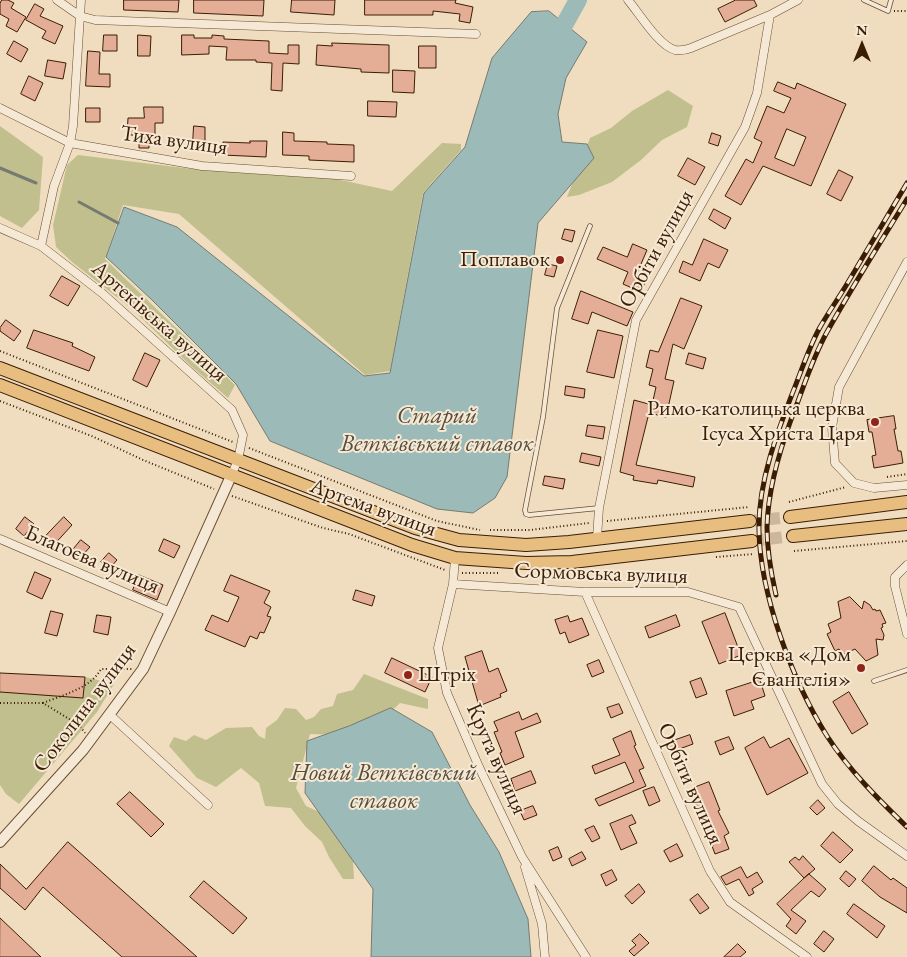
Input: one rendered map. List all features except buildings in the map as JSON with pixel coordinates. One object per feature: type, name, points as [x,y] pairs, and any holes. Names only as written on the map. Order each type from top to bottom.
[{"type":"main road","name":"Артема вулиця","points":[[0,368],[415,528],[460,540],[526,545],[750,521]]},
{"type":"main road","name":"Артема вулиця","points":[[0,385],[412,546],[455,558],[526,563],[572,562],[752,541]]},
{"type":"main road","points":[[790,517],[907,502]]},
{"type":"main road","points":[[793,536],[907,524]]},
{"type":"street","points":[[57,0],[80,16],[95,20],[476,34]]},
{"type":"street","points":[[41,246],[54,186],[70,143],[80,0]]},
{"type":"street","points":[[628,0],[665,45],[674,50],[682,51],[770,15],[798,0]]},
{"type":"street","name":"Орбіти вулиця","points":[[597,538],[599,508],[636,320],[745,127],[756,93],[770,15]]},
{"type":"street","name":"Тиха вулиця","points":[[0,108],[70,143],[202,166],[352,176]]},
{"type":"street","name":"Артеківська вулиця","points":[[0,228],[41,246],[102,293],[232,410],[243,435],[238,460],[231,476]]},
{"type":"street","points":[[907,262],[905,270],[839,387],[832,426],[835,463],[854,483],[874,488],[907,485]]},
{"type":"street","name":"Соколина вулиця","points":[[0,842],[91,739],[143,669],[231,476]]},
{"type":"street","name":"Благоєва вулиця","points":[[0,539],[170,612]]},
{"type":"street","name":"Крута вулиця","points":[[455,558],[453,584],[438,648],[447,693],[479,767],[522,857],[586,957]]},
{"type":"street","points":[[907,565],[895,577],[895,586],[907,634]]},
{"type":"street","name":"Сормовська вулиця","points":[[453,584],[585,592],[688,592],[739,607],[822,784],[838,804],[858,821],[907,856]]},
{"type":"street","name":"Орбіти вулиця","points":[[585,592],[710,871],[730,902],[807,957]]},
{"type":"street","points":[[109,714],[208,805]]},
{"type":"street","points":[[522,857],[542,924],[545,957]]},
{"type":"lane","points":[[864,0],[888,11],[890,0]]},
{"type":"lane","points":[[590,226],[557,308],[543,417],[525,510],[526,514],[529,515],[599,508]]},
{"type":"lane","points":[[874,681],[907,670]]},
{"type":"path","points":[[888,11],[907,11]]},
{"type":"path","points":[[0,351],[437,521],[483,530],[530,530],[749,507]]},
{"type":"path","points":[[794,550],[907,541]]},
{"type":"path","points":[[0,703],[43,703],[96,678],[101,669],[143,669]]},
{"type":"path","points":[[43,703],[79,726],[91,739]]},
{"type":"shaded area","points":[[668,90],[693,106],[687,127],[662,140],[641,160],[612,182],[579,195],[567,197],[590,138],[611,128],[632,111]]},
{"type":"shaded area","points":[[0,126],[43,157],[39,210],[22,228],[0,216]]},
{"type":"shaded area","points":[[442,143],[461,144],[461,150],[423,193],[390,371],[365,375],[179,214],[123,205],[105,259],[235,385],[228,398],[191,366],[132,309],[72,262],[56,247],[53,225],[67,165],[78,155],[201,170],[336,179],[392,191]]},
{"type":"shaded area","points":[[364,674],[428,699],[428,709],[400,703],[383,719],[341,735],[310,734],[296,788],[306,806],[330,817],[346,839],[353,861],[354,879],[343,879],[322,842],[305,826],[291,808],[265,806],[259,783],[241,768],[216,787],[197,778],[169,746],[174,737],[186,741],[194,735],[206,740],[226,728],[252,727],[259,736],[265,739],[266,728],[277,720],[285,708],[296,709],[306,720],[314,717],[321,709],[333,706],[337,694],[353,690]]},
{"type":"shaded area","points":[[85,677],[114,684],[97,712],[19,804],[6,794],[0,785],[0,692],[83,698]]},
{"type":"water","name":"Старий Ветківський ставок","points":[[549,11],[587,42],[566,78],[558,114],[562,142],[587,144],[594,158],[538,223],[507,477],[495,498],[473,513],[437,509],[270,441],[236,384],[106,257],[124,207],[177,227],[364,376],[390,373],[424,193],[465,147],[492,58],[531,12]]},
{"type":"water","name":"Новий Ветківський ставок","points":[[391,708],[432,732],[470,805],[499,852],[528,919],[531,957],[371,957],[373,889],[305,793],[307,741]]},
{"type":"waterway","points":[[553,45],[578,0]]},
{"type":"waterway","points":[[0,168],[36,183]]},
{"type":"waterway","points":[[79,202],[118,223]]},
{"type":"tunnel","points":[[750,521],[790,517]]},
{"type":"tunnel","points":[[752,541],[793,536]]},
{"type":"railway","points":[[907,183],[822,323],[810,349],[782,419],[770,456],[762,493],[759,530],[765,582],[772,610],[802,690],[827,736],[845,761],[907,827]]},
{"type":"railway","points":[[776,595],[767,527],[772,485],[783,444],[808,374],[822,342],[907,199]]},
{"type":"place","name":"Поплавок","points":[[560,260]]},
{"type":"place","name":"Римо-католицька церква Ісуса Христа Царя","points":[[875,422]]},
{"type":"place","name":"Церква «Дом Євангелія»","points":[[861,668]]},
{"type":"place","name":"Штріх","points":[[408,675]]}]
